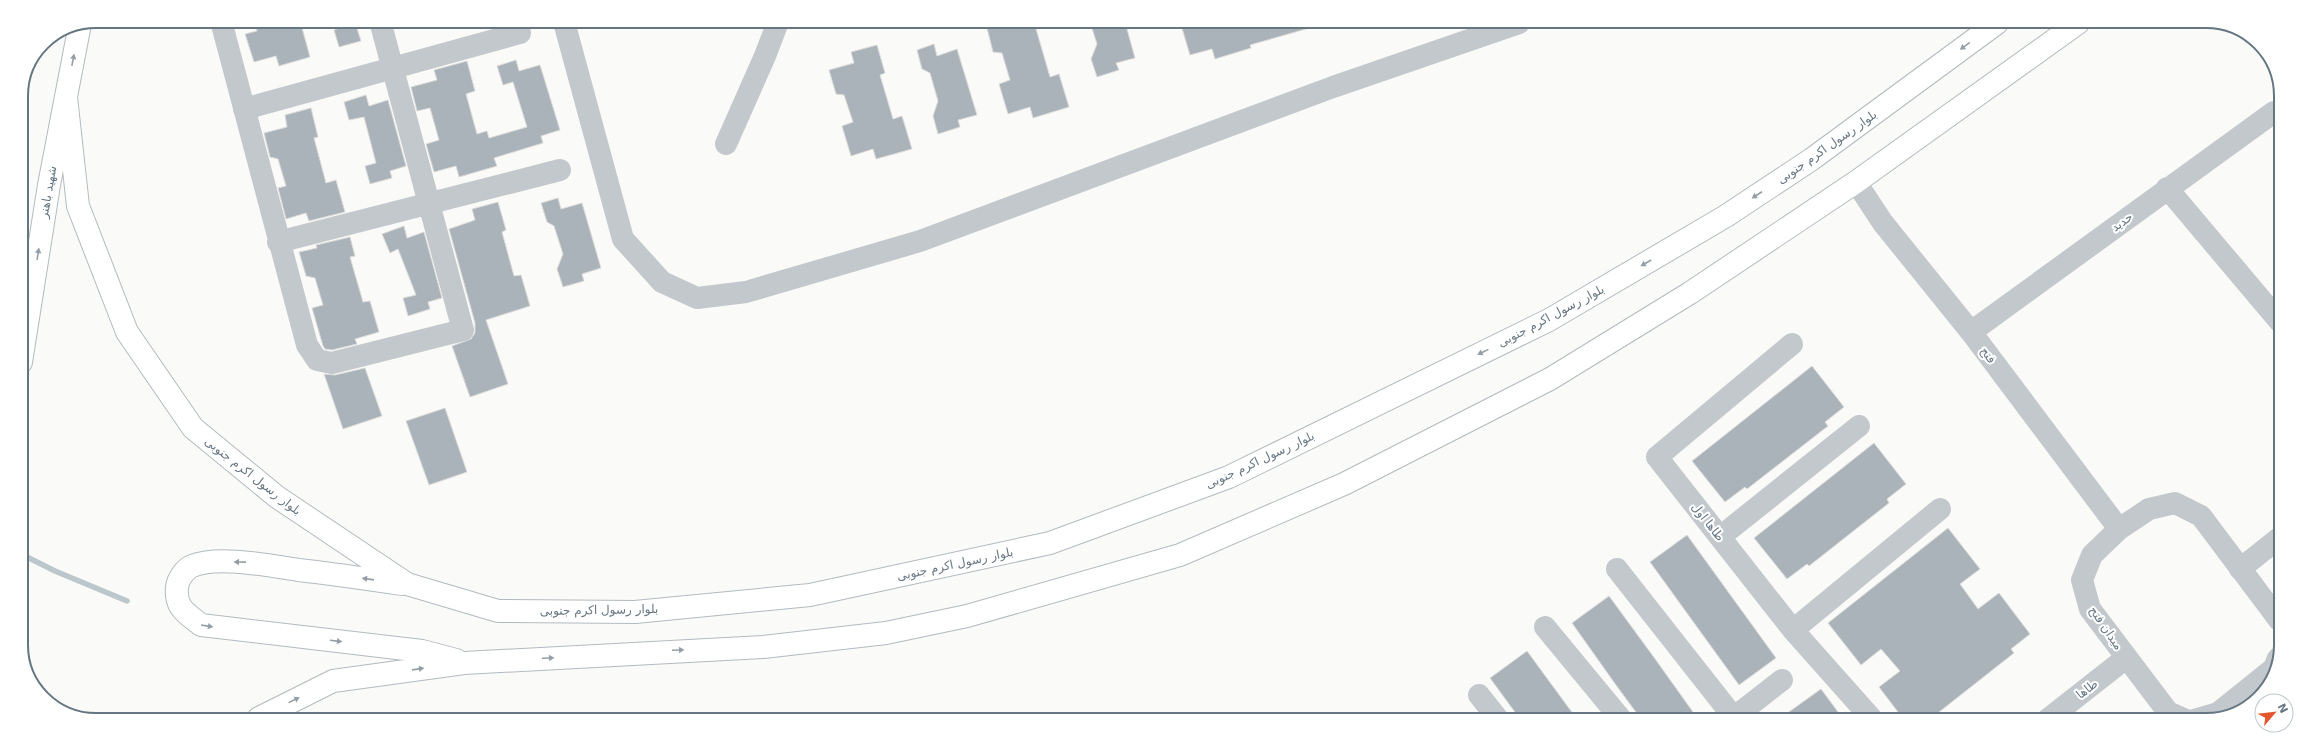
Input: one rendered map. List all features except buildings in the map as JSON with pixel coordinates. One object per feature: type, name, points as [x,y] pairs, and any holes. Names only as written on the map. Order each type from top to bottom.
[{"type":"main road","name":"بلوار رسول اکرم جنوبی","points":[[66,97],[78,206],[127,332],[193,428],[277,497],[407,584],[498,611],[635,612],[810,595],[1050,543],[1229,477],[1549,320],[1726,216],[1812,159],[1990,28]]},
{"type":"main road","points":[[269,713],[333,681],[464,663],[763,647],[886,633],[967,616],[1180,554],[1344,484],[1550,379],[1690,293],[1856,182],[2072,28]]},
{"type":"main road","name":"شهید باهنر","points":[[28,318],[49,185],[79,30]]},
{"type":"main road","points":[[407,584],[248,563],[215,562],[192,566],[184,572],[177,584],[176,599],[182,610],[201,625],[422,651],[464,663]]},
{"type":"street","points":[[222,28],[278,242],[307,344],[317,360],[332,363],[463,330],[430,202],[382,28]]},
{"type":"street","points":[[566,28],[623,239],[662,282],[697,298],[746,292],[920,241],[1333,87],[1504,28]]},
{"type":"street","points":[[726,144],[776,28]]},
{"type":"street","points":[[244,109],[520,33]]},
{"type":"street","name":"حدید","points":[[1970,332],[2274,112]]},
{"type":"street","points":[[278,242],[560,170]]},
{"type":"street","name":"فتح","points":[[1856,182],[1883,223],[1970,332],[2119,529]]},
{"type":"street","points":[[2167,188],[2274,315]]},
{"type":"street","name":"طاها اول","points":[[1792,344],[1657,457],[1792,630],[1868,713]]},
{"type":"street","points":[[1720,537],[1860,426]]},
{"type":"street","name":"میدان فتح","points":[[2170,713],[2126,658],[2090,609],[2082,580],[2092,555],[2119,529],[2149,509],[2175,502],[2201,516],[2274,613]]},
{"type":"street","points":[[1792,630],[1940,509]]},
{"type":"street","points":[[2240,569],[2274,542]]},
{"type":"street","points":[[1617,569],[1729,713]]},
{"type":"street","points":[[1544,627],[1616,713]]},
{"type":"street","name":"طاها","points":[[2056,713],[2126,658]]},
{"type":"street","points":[[1741,713],[1782,680]]},
{"type":"street","points":[[2253,694],[2263,681]]},
{"type":"street","points":[[1479,695],[1493,713]]},
{"type":"street","points":[[2226,710],[2249,697]]},
{"type":"waterway","points":[[28,558],[55,571],[127,601]]}]
